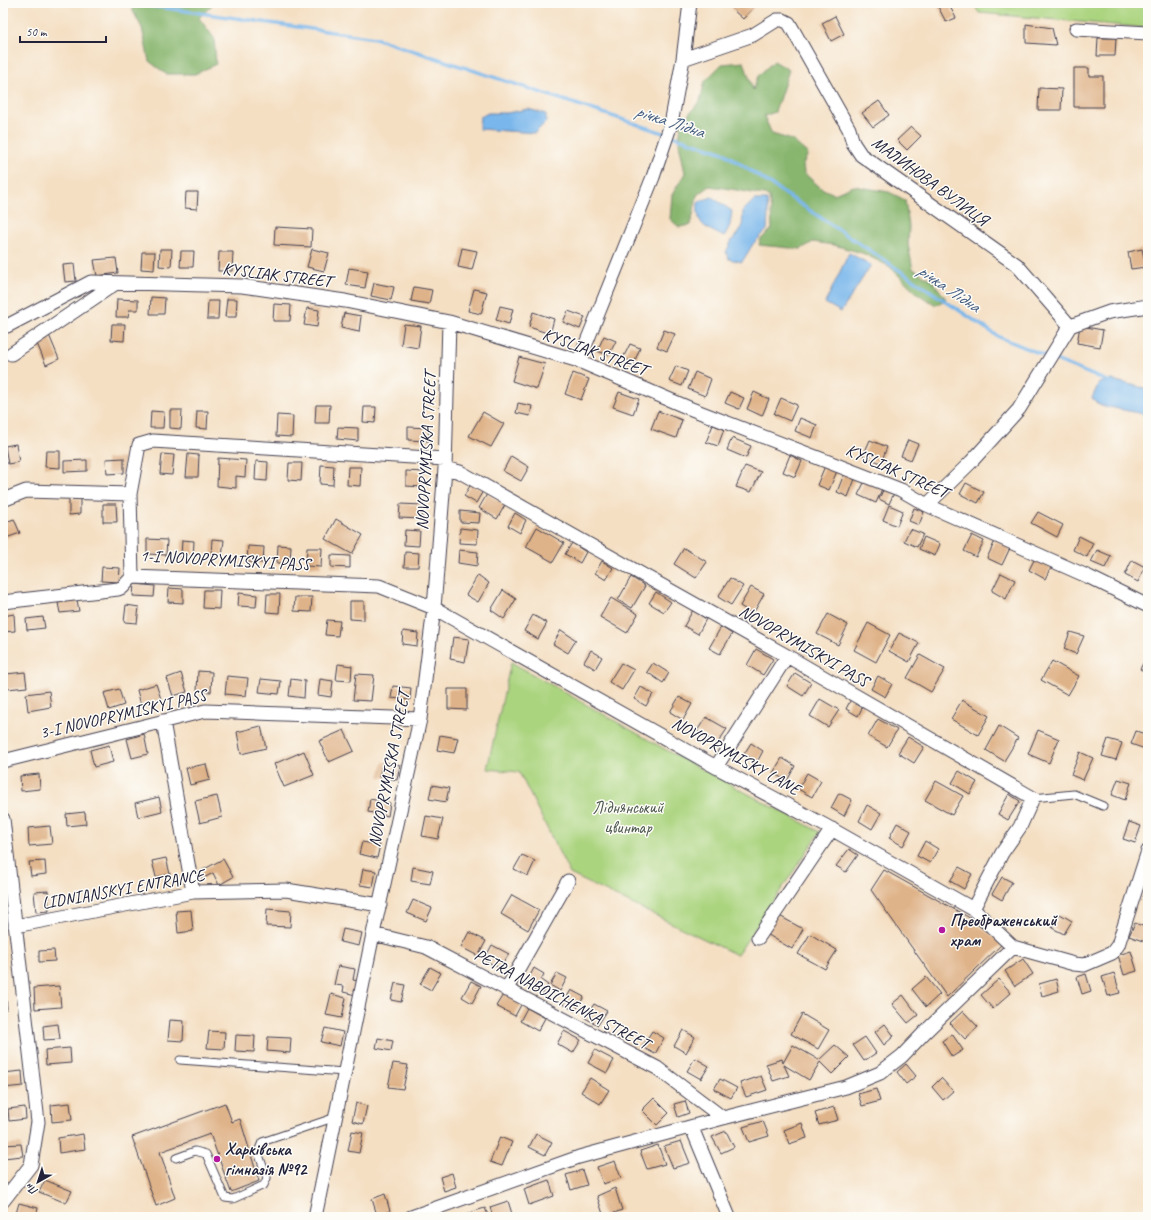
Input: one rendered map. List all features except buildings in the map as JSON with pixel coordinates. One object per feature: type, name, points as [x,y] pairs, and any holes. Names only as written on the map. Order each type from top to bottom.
[{"type":"street","points":[[579,361],[653,177],[671,124],[684,58],[690,3]]},
{"type":"street","name":"МАЛИНОВА ВУЛИЦЯ","points":[[684,58],[753,35],[776,20],[786,21],[790,25],[849,129],[852,143],[861,155],[1016,265],[1070,326]]},
{"type":"street","points":[[1076,29],[1148,33]]},
{"type":"street","name":"KYSLIAK STREET","points":[[3,327],[91,282],[242,286],[345,301],[449,322],[579,361],[689,408],[900,490],[927,504],[1089,577],[1148,606]]},
{"type":"street","points":[[11,354],[116,283]]},
{"type":"street","points":[[927,504],[971,462],[1019,409],[1070,326],[1109,312],[1148,306]]},
{"type":"street","name":"NOVOPRYMISKA STREET","points":[[315,1217],[373,934],[420,719],[434,608],[445,463],[449,322]]},
{"type":"street","name":"1-I NOVOPRYMISKYI PASS","points":[[434,608],[379,586],[132,576],[130,494],[139,445],[153,441],[445,463]]},
{"type":"street","name":"NOVOPRYMISKYI PASS","points":[[445,463],[787,656],[1033,798]]},
{"type":"street","points":[[3,500],[26,492],[130,494]]},
{"type":"street","points":[[3,602],[118,589],[123,587],[132,576]]},
{"type":"street","name":"NOVOPRYMISKY LANE","points":[[434,608],[716,767],[832,829],[973,909],[1013,947]]},
{"type":"street","points":[[716,767],[787,656]]},
{"type":"street","name":"3-I NOVOPRYMISKYI PASS","points":[[3,761],[205,711],[420,719]]},
{"type":"street","points":[[163,721],[193,892]]},
{"type":"street","points":[[973,909],[1002,853],[1020,827],[1033,798]]},
{"type":"street","points":[[3,819],[38,1122],[31,1166],[3,1201]]},
{"type":"street","points":[[758,938],[832,829]]},
{"type":"street","points":[[411,1217],[579,1157],[692,1128],[723,1118],[846,1087],[880,1073],[902,1056],[1013,947],[1074,964],[1084,964],[1112,953],[1118,945],[1148,851]]},
{"type":"street","points":[[506,990],[568,881]]},
{"type":"street","name":"LIDNIANSKYI ENTRANCE","points":[[15,926],[193,892],[286,890],[380,905]]},
{"type":"street","name":"PETRA NABOICHENKA STREET","points":[[373,934],[426,948],[657,1068],[723,1118]]},
{"type":"street","points":[[692,1128],[729,1217]]},
{"type":"lane","points":[[1033,798],[1074,794],[1103,806]]},
{"type":"lane","points":[[180,1060],[345,1072]]},
{"type":"lane","points":[[176,1158],[195,1151],[206,1154],[225,1198],[233,1199],[264,1185],[267,1178],[258,1152],[262,1142],[336,1117]]},
{"type":"green space","points":[[141,3],[214,3],[199,18],[214,38],[216,64],[195,74],[166,74],[149,61],[142,28],[132,9]]},
{"type":"green space","points":[[973,3],[1148,3],[1148,28],[979,13]]},
{"type":"green space","points":[[774,61],[789,70],[775,112],[764,116],[772,134],[792,140],[808,154],[803,164],[804,173],[821,188],[834,194],[854,186],[889,192],[905,200],[909,226],[908,245],[913,269],[932,280],[946,299],[936,305],[918,294],[889,266],[862,253],[834,245],[813,242],[801,249],[759,245],[760,240],[772,229],[769,196],[709,186],[697,195],[691,225],[679,227],[670,219],[672,195],[685,173],[679,143],[681,123],[700,101],[705,81],[722,64],[744,62],[753,90],[758,76]]},
{"type":"green space","name":"Ліднянський цвинтар","points":[[511,662],[677,756],[820,832],[737,955],[570,874],[519,772],[487,769]]},
{"type":"water","points":[[528,109],[546,114],[546,122],[535,133],[479,129],[480,117],[488,113],[507,113]]},
{"type":"water","points":[[712,197],[732,211],[730,225],[724,237],[707,228],[699,217],[698,202]]},
{"type":"water","points":[[754,200],[767,200],[767,230],[753,244],[742,262],[729,259],[726,252],[732,240],[742,228],[743,211]]},
{"type":"water","points":[[849,253],[871,265],[841,312],[825,303]]},
{"type":"water","points":[[1112,380],[1148,389],[1148,415],[1099,405],[1092,398],[1099,383]]},
{"type":"waterway","name":"річка Лідна","points":[[3,13],[7,3]]},
{"type":"waterway","name":"річка Лідна","points":[[130,3],[375,38],[724,153],[999,337],[1112,383]]},
{"type":"place","name":"Преображенський храм","points":[[942,930]]},
{"type":"place","name":"Харківська гімназія №92","points":[[217,1159]]}]
